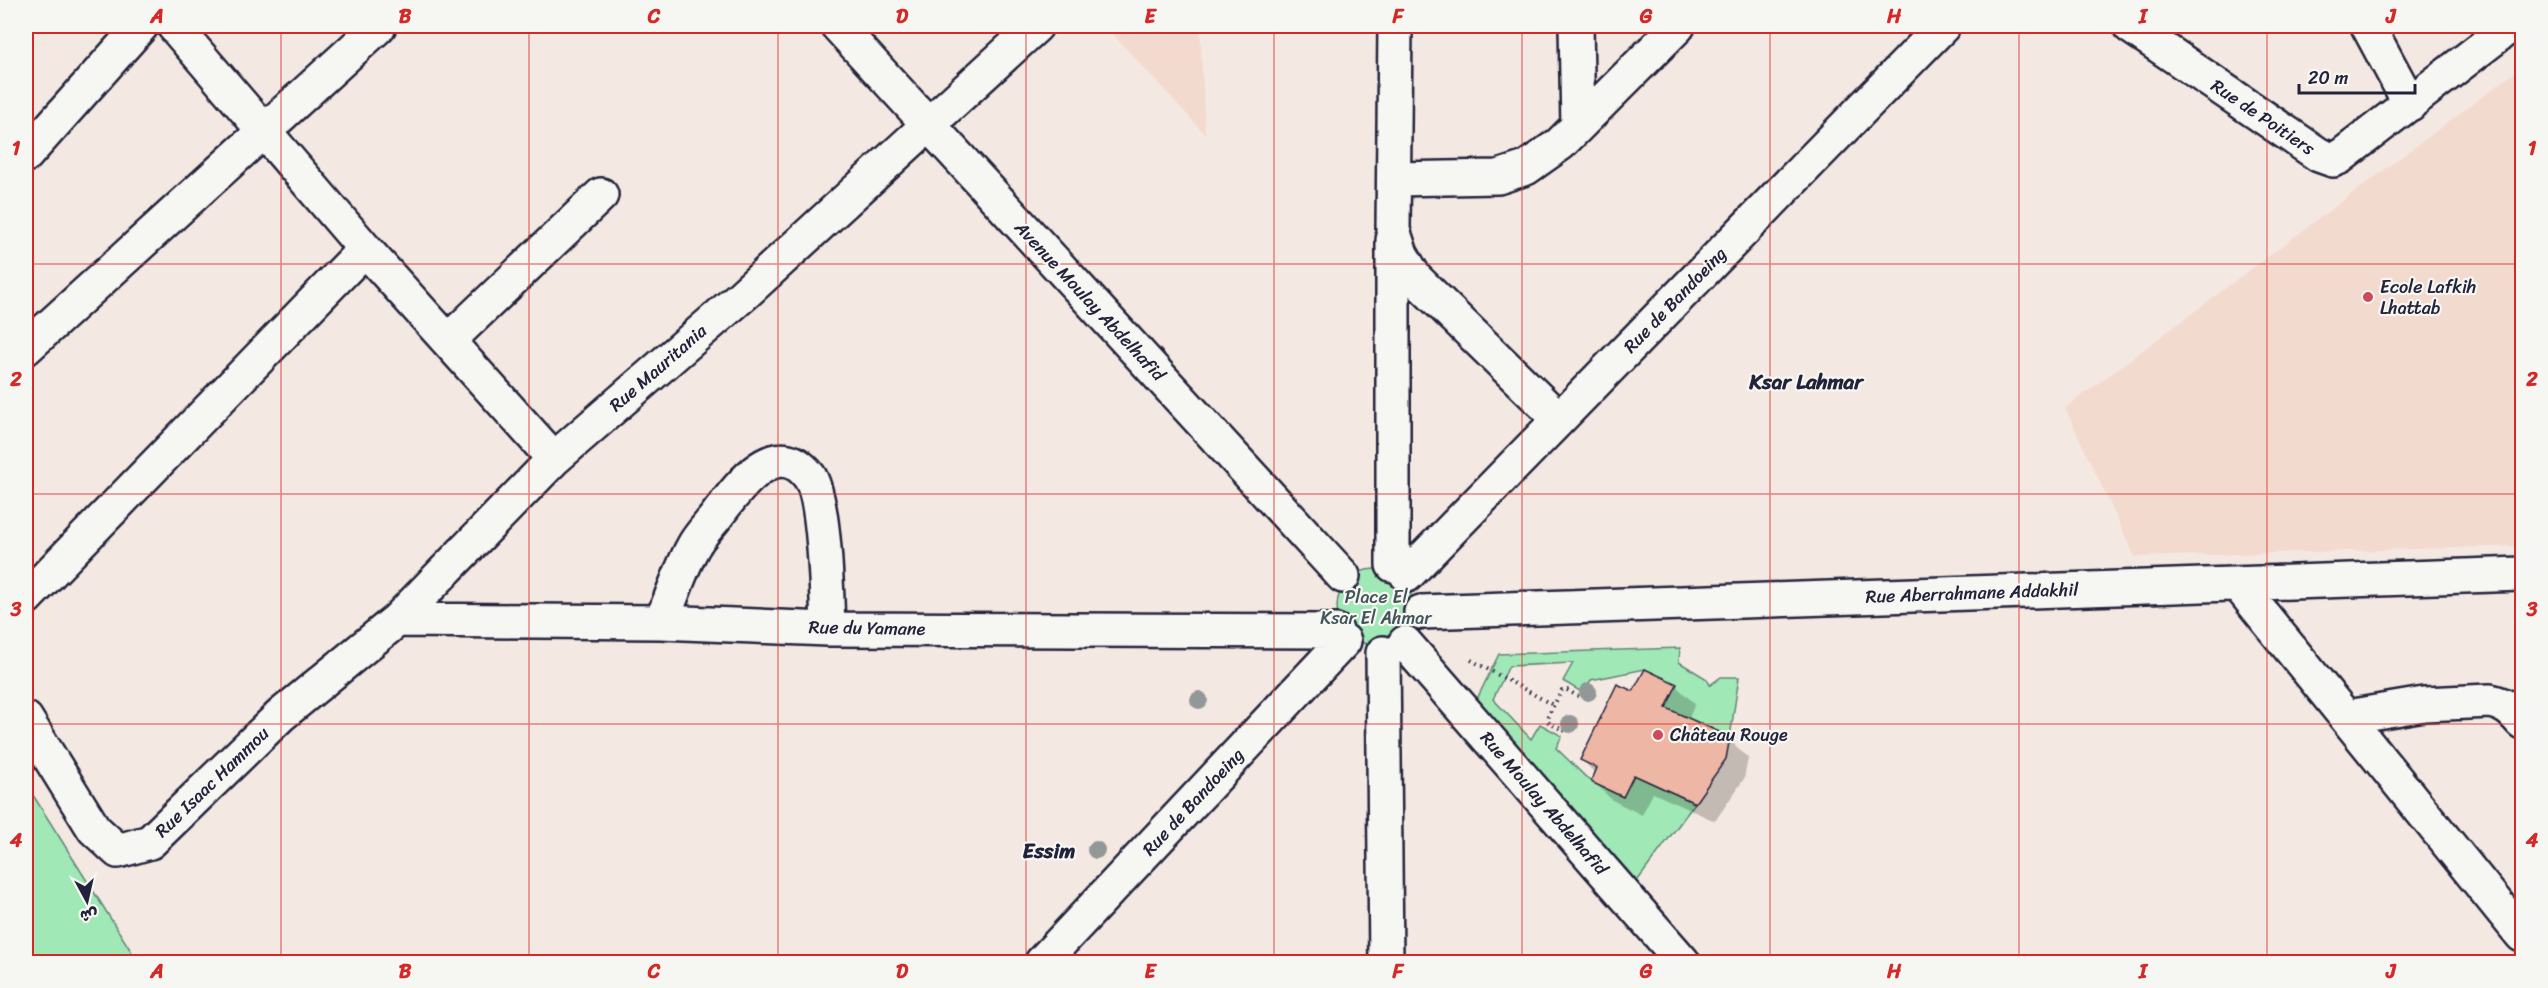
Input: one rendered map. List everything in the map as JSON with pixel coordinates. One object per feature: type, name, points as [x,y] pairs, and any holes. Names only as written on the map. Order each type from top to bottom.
[{"type":"street","points":[[26,155],[141,26]]},
{"type":"street","points":[[174,26],[263,133],[554,459]]},
{"type":"street","points":[[26,348],[379,26]]},
{"type":"street","name":"Avenue Moulay Abdelhafid","points":[[838,26],[1343,576]]},
{"type":"street","name":"Rue Mauritania","points":[[397,620],[554,459],[743,295],[1036,26]]},
{"type":"street","points":[[1395,26],[1394,230],[1400,570]]},
{"type":"street","points":[[1576,26],[1578,126]]},
{"type":"street","points":[[1394,179],[1498,177],[1526,168],[1560,144],[1678,26]]},
{"type":"street","name":"Rue de Bandoeing","points":[[1400,570],[1559,419],[1942,26]]},
{"type":"street","name":"Rue de Poitiers","points":[[2130,26],[2329,160],[2337,159],[2510,26]]},
{"type":"street","points":[[2368,26],[2410,104]]},
{"type":"street","points":[[448,341],[601,195]]},
{"type":"street","points":[[1394,230],[1401,254],[1415,278],[1559,419]]},
{"type":"street","points":[[26,598],[365,249]]},
{"type":"street","points":[[661,622],[693,546],[741,485],[764,465],[781,460],[798,467],[809,477],[817,501],[827,577],[828,629]]},
{"type":"street","points":[[1386,963],[1406,635],[1419,592],[1400,570],[1375,562],[1358,566],[1343,576],[1334,588],[1330,602],[1330,617],[1340,636],[1355,650],[1369,653],[1406,635]]},
{"type":"street","name":"Rue Aberrahmane Addakhil","points":[[1406,635],[2238,584],[2523,574]]},
{"type":"street","points":[[2238,584],[2347,717],[2368,747],[2523,935]]},
{"type":"street","name":"Rue du Yamane","points":[[397,620],[661,622],[828,629],[1340,636]]},
{"type":"street","name":"Rue Isaac Hammou","points":[[26,719],[94,829],[117,851],[150,842],[281,715],[397,620]]},
{"type":"street","name":"Rue Moulay Abdelhafid","points":[[1406,635],[1683,963]]},
{"type":"street","name":"Rue de Bandoeing","points":[[1042,963],[1340,636]]},
{"type":"street","points":[[2347,717],[2424,704],[2490,701],[2511,708],[2523,722]]},
{"type":"path","points":[[1406,635],[1554,705]]},
{"type":"path","points":[[1565,731],[1547,720],[1554,705],[1562,690],[1567,690],[1581,698]]},
{"type":"shaded area","points":[[1105,26],[1200,26],[1205,134]]},
{"type":"shaded area","name":"Ecole Lafkih Lhattab","points":[[2522,67],[2522,546],[2135,557],[2065,408]]},
{"type":"green space","name":"Place El Ksar El Ahmar","points":[[1375,569],[1389,572],[1402,580],[1410,593],[1413,607],[1410,621],[1402,634],[1389,642],[1375,645],[1361,642],[1348,634],[1340,621],[1337,607],[1340,593],[1348,580],[1361,572]]},
{"type":"green space","points":[[1680,648],[1679,662],[1707,679],[1710,685],[1721,677],[1739,677],[1730,737],[1666,708],[1645,669],[1591,680],[1583,693],[1563,681],[1573,663],[1509,666],[1493,699],[1531,739],[1540,724],[1562,736],[1556,748],[1591,782],[1623,797],[1634,775],[1695,803],[1635,884],[1476,701],[1499,654]]},
{"type":"green space","points":[[26,784],[138,962],[26,962]]},
{"type":"building","name":"Château Rouge","points":[[1645,669],[1677,684],[1666,708],[1730,737],[1726,759],[1695,803],[1634,775],[1623,797],[1591,782],[1597,768],[1580,760],[1617,684],[1633,691]]},
{"type":"place","name":"Ecole Lafkih Lhattab","points":[[2368,297]]},
{"type":"place","name":"Château Rouge","points":[[1658,735]]},
{"type":"district","name":"Ksar Lahmar","points":[[1806,382]]},
{"type":"district","name":"Essim","points":[[1049,851]]}]
